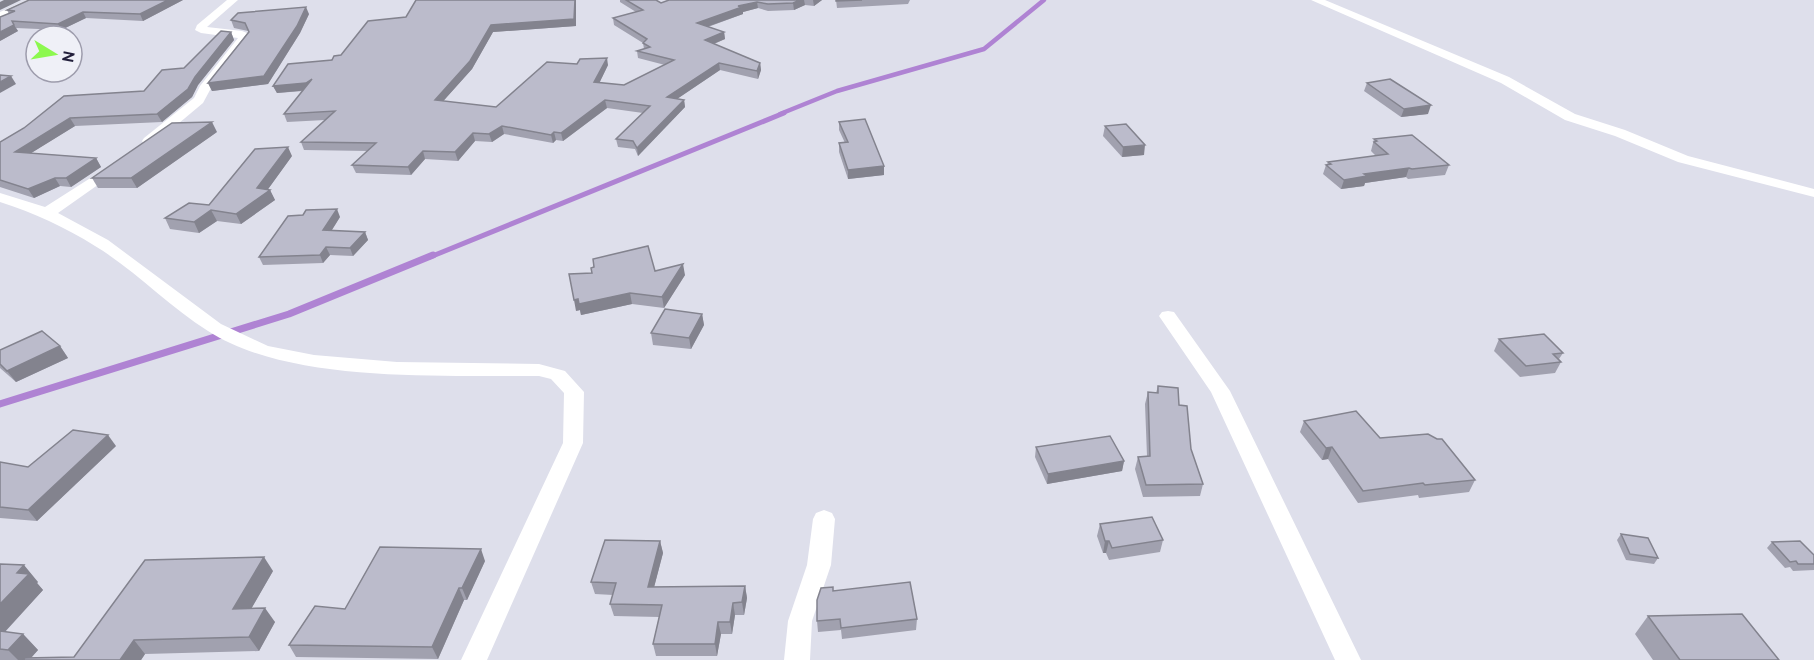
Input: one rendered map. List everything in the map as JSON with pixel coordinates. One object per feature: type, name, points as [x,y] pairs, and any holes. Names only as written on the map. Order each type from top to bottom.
[{"type":"street","points":[[0,16],[35,0]]},
{"type":"street","points":[[142,147],[199,100],[204,89],[244,38],[238,33],[201,30],[233,0]]},
{"type":"street","points":[[1316,0],[1505,80],[1570,117],[1620,133],[1683,159],[1814,193]]},
{"type":"street","points":[[47,213],[124,160]]},
{"type":"street","points":[[0,197],[47,213],[102,243],[215,328],[263,351],[314,361],[397,368],[538,370],[558,375],[574,392],[573,444],[474,660]]},
{"type":"street","points":[[1168,316],[1220,391],[1348,660]]},
{"type":"street","points":[[797,660],[800,621],[819,565],[824,519]]},
{"type":"building","points":[[29,0],[168,0],[140,14],[83,12],[58,24],[12,21],[14,25],[0,32],[0,17],[15,11],[7,10]]},
{"type":"building","points":[[416,0],[575,0],[574,19],[491,25],[470,61],[435,100],[496,107],[547,62],[577,64],[580,59],[607,58],[594,82],[624,85],[674,60],[637,51],[650,47],[643,43],[647,39],[613,18],[643,10],[626,0],[656,0],[661,3],[669,0],[800,0],[793,3],[757,2],[738,6],[742,7],[697,23],[724,32],[705,40],[760,63],[757,71],[719,63],[667,97],[684,100],[637,148],[633,141],[616,139],[650,106],[605,100],[561,133],[554,132],[551,135],[502,126],[489,134],[473,133],[455,152],[423,151],[408,167],[352,165],[376,143],[301,142],[335,111],[284,114],[312,79],[306,83],[273,86],[288,64],[332,60],[334,56],[341,55],[368,21],[406,17]]},
{"type":"building","points":[[306,7],[297,26],[264,76],[208,83],[249,32],[245,23],[231,20],[238,13]]},
{"type":"building","points":[[221,31],[231,32],[188,89],[157,114],[70,118],[15,152],[96,158],[66,178],[55,178],[28,189],[0,180],[0,142],[24,128],[64,96],[144,91],[162,70],[184,68]]},
{"type":"building","points":[[0,75],[11,76],[0,82]]},
{"type":"building","points":[[1390,79],[1431,105],[1404,109],[1367,83]]},
{"type":"building","points":[[865,119],[884,166],[848,170],[839,143],[848,142],[839,122]]},
{"type":"building","points":[[212,122],[131,178],[92,178],[172,123]]},
{"type":"building","points":[[1126,124],[1145,145],[1123,147],[1105,126]]},
{"type":"building","points":[[1412,135],[1449,165],[1364,174],[1367,176],[1344,180],[1326,165],[1331,164],[1328,162],[1388,154],[1374,142],[1377,141],[1374,139]]},
{"type":"building","points":[[288,147],[257,188],[270,190],[236,214],[211,210],[194,222],[165,218],[189,203],[209,205],[255,149]]},
{"type":"building","points":[[337,209],[323,230],[365,232],[350,248],[326,247],[320,255],[259,257],[288,216],[303,215],[306,210]]},
{"type":"building","points":[[648,246],[655,271],[683,264],[662,297],[630,293],[579,304],[578,299],[574,300],[569,274],[592,273],[593,259]]},
{"type":"building","points":[[665,309],[702,314],[689,338],[651,333]]},
{"type":"building","points":[[42,331],[60,346],[7,371],[0,364],[0,350]]},
{"type":"building","points":[[1544,334],[1563,353],[1553,354],[1561,362],[1526,366],[1499,339]]},
{"type":"building","points":[[1158,386],[1178,388],[1179,405],[1187,406],[1191,449],[1203,484],[1146,485],[1138,457],[1150,456],[1148,392],[1158,393]]},
{"type":"building","points":[[1356,411],[1380,438],[1428,434],[1442,439],[1475,480],[1425,485],[1423,483],[1363,491],[1332,447],[1326,448],[1304,421]]},
{"type":"building","points":[[73,430],[108,435],[28,510],[0,507],[0,462],[28,467]]},
{"type":"building","points":[[1110,436],[1124,461],[1048,474],[1036,447]]},
{"type":"building","points":[[1152,517],[1163,540],[1112,548],[1109,541],[1105,541],[1100,524]]},
{"type":"building","points":[[1621,534],[1648,538],[1658,558],[1630,554]]},
{"type":"building","points":[[605,540],[660,541],[648,587],[745,586],[742,602],[733,603],[730,622],[718,622],[715,644],[653,644],[662,605],[610,604],[616,583],[591,582]]},
{"type":"building","points":[[1800,541],[1814,555],[1814,564],[1790,562],[1772,542]]},
{"type":"building","points":[[380,547],[481,549],[462,588],[459,588],[432,647],[289,645],[315,606],[345,609]]},
{"type":"building","points":[[264,557],[233,609],[265,608],[249,637],[134,640],[120,660],[23,660],[25,658],[74,657],[145,560]]},
{"type":"building","points":[[0,564],[24,565],[17,573],[29,574],[0,604]]},
{"type":"building","points":[[910,582],[917,619],[841,628],[840,619],[817,621],[817,600],[821,588],[833,587],[833,591]]},
{"type":"building","points":[[1742,614],[1779,660],[1680,660],[1648,616]]},
{"type":"building","points":[[0,631],[23,634],[8,650],[0,649]]},
{"type":"waterway","points":[[780,114],[837,91],[984,49],[1044,0]]},
{"type":"waterway","points":[[430,257],[784,113]]},
{"type":"waterway","points":[[0,404],[289,314],[433,255]]}]
